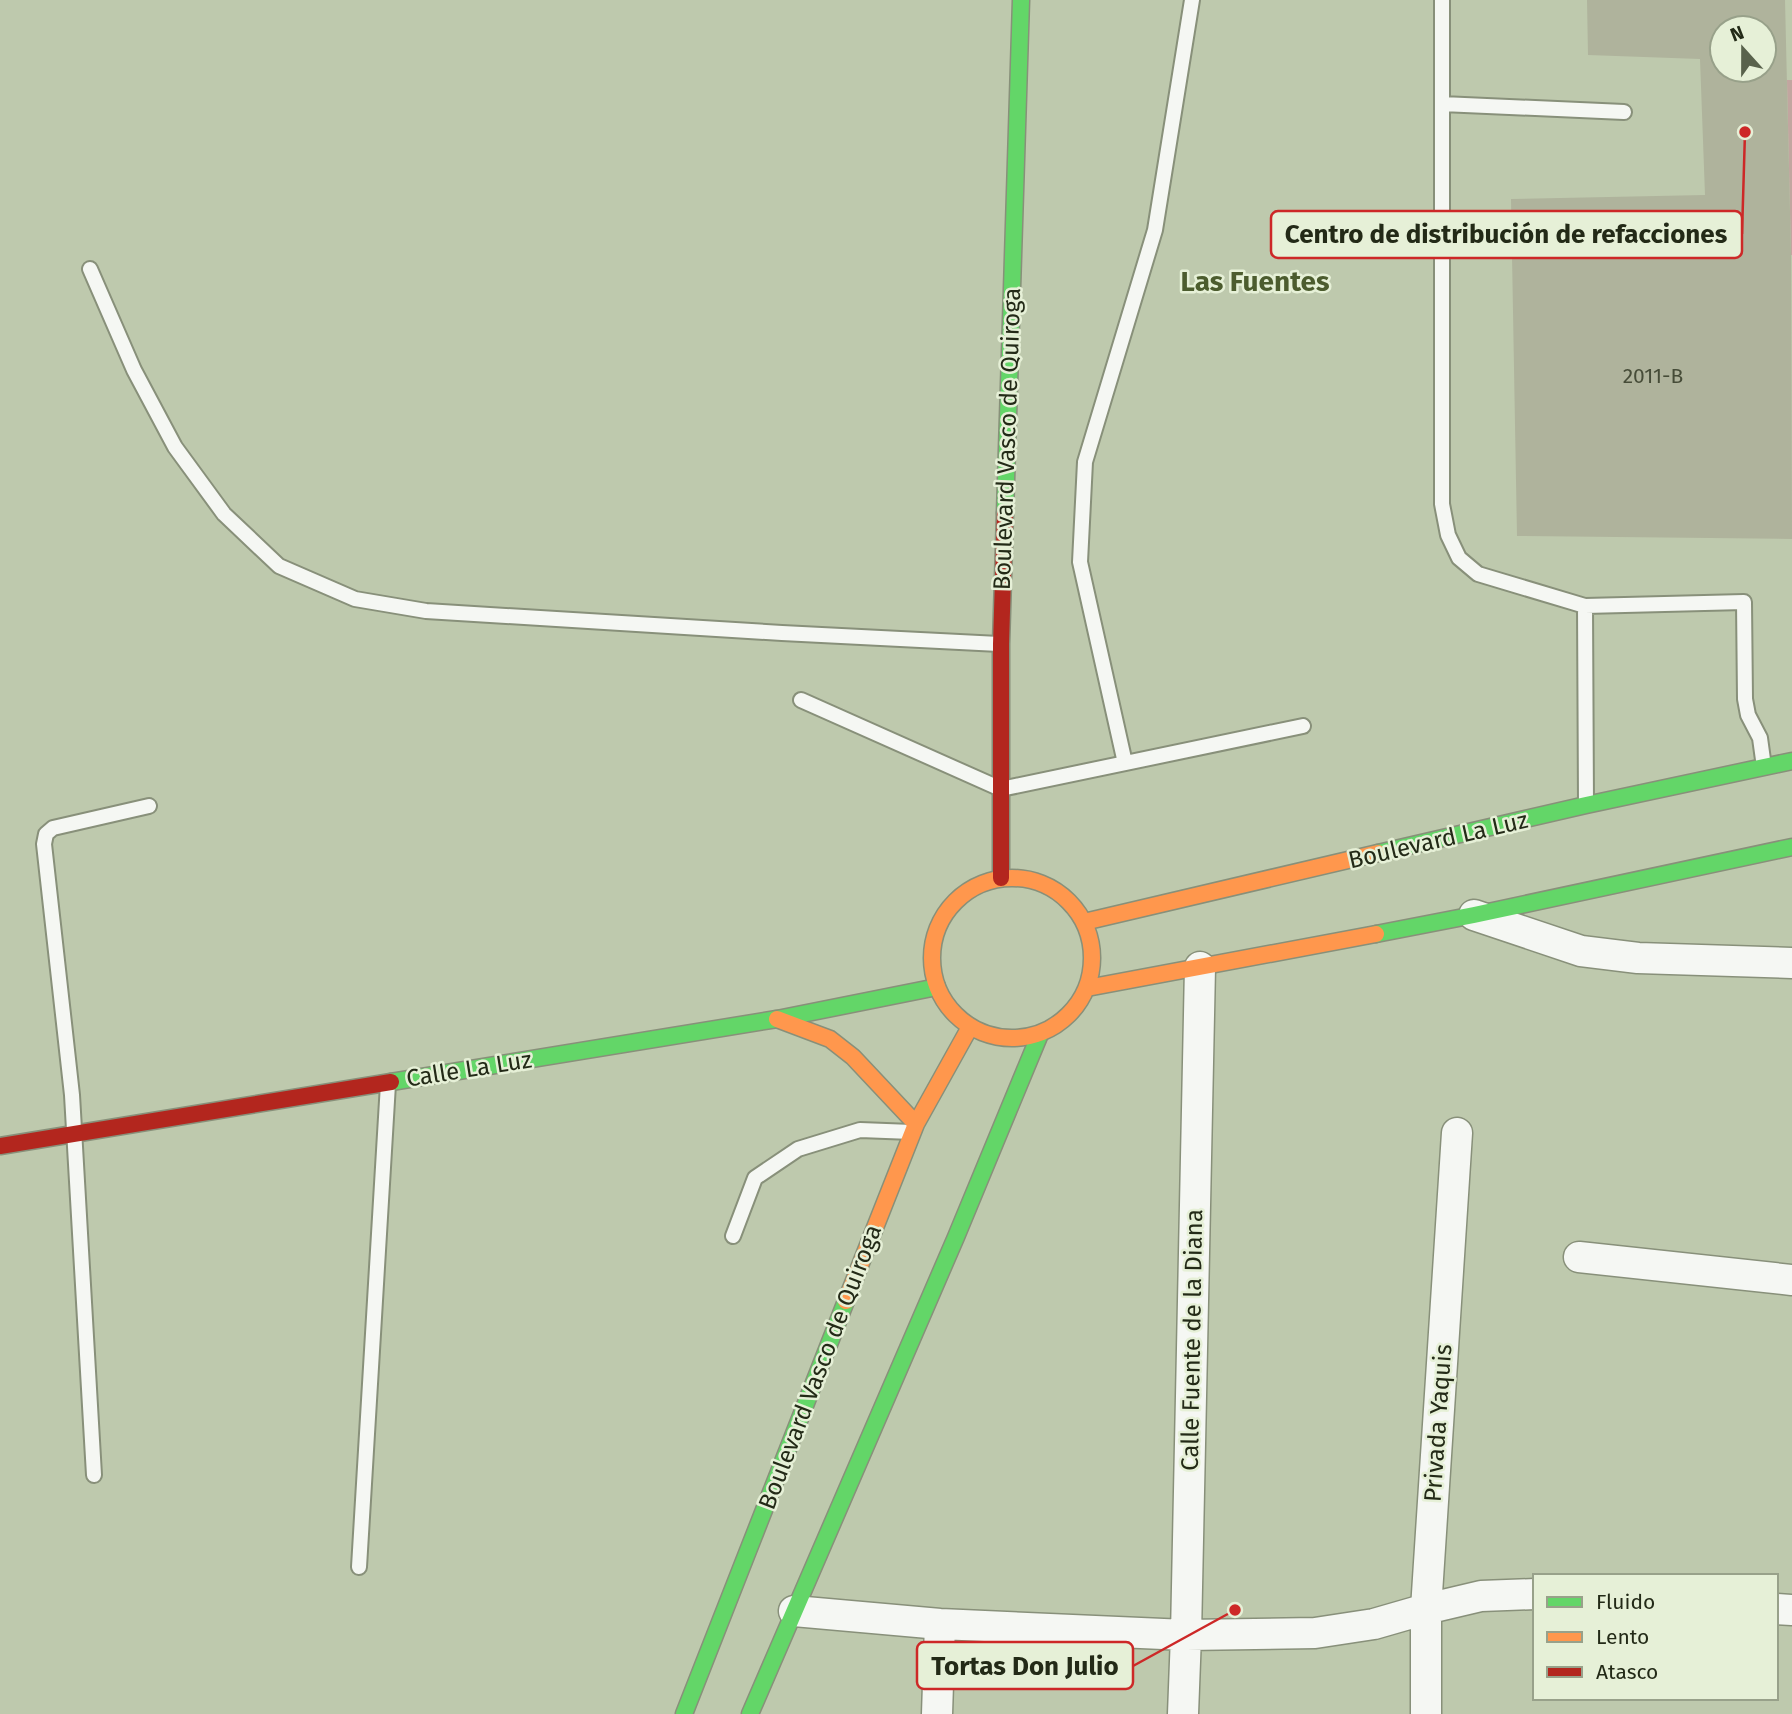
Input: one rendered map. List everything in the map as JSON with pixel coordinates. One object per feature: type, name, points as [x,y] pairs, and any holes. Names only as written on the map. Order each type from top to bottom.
[{"type":"street","name":"Boulevard Vasco de Quiroga","points":[[1001,878],[1001,644],[1021,0]]},
{"type":"street","name":"Boulevard La Luz","points":[[1084,922],[1586,805],[1792,761]]},
{"type":"street","points":[[1087,988],[1474,915],[1792,846]]},
{"type":"street","points":[[1001,878],[1026,878],[1049,887],[1070,902],[1084,922],[1092,954],[1087,988],[1076,1007],[1060,1023],[1040,1034],[1016,1038],[992,1036],[970,1027],[950,1010],[937,987],[931,959],[936,930],[951,906],[973,887],[1001,878]]},
{"type":"street","points":[[1474,915],[1581,951],[1638,958],[1792,963]]},
{"type":"street","name":"Calle Fuente de la Diana","points":[[1183,1714],[1200,967]]},
{"type":"street","name":"Calle La Luz","points":[[0,1146],[777,1018],[937,987]]},
{"type":"street","points":[[777,1018],[830,1039],[845,1051],[914,1128]]},
{"type":"street","name":"Boulevard Vasco de Quiroga","points":[[684,1714],[914,1128],[970,1027]]},
{"type":"street","points":[[750,1714],[956,1237],[1040,1034]]},
{"type":"street","name":"Privada Yaquis","points":[[1426,1714],[1426,1609],[1457,1133]]},
{"type":"street","points":[[1578,1258],[1792,1280]]},
{"type":"street","points":[[794,1611],[940,1624],[1186,1635],[1315,1633],[1374,1624],[1481,1596],[1533,1594]]},
{"type":"street","points":[[937,1714],[940,1624]]},
{"type":"lane","points":[[1125,763],[1080,562],[1085,461],[1155,230],[1192,0]]},
{"type":"lane","points":[[1442,0],[1442,504],[1448,535],[1459,558],[1478,574],[1585,606],[1744,602],[1745,699],[1748,715],[1760,738],[1764,768]]},
{"type":"lane","points":[[1442,104],[1624,112]]},
{"type":"lane","points":[[90,268],[134,370],[175,447],[224,514],[279,566],[355,599],[426,611],[1001,644]]},
{"type":"lane","points":[[1585,606],[1586,805]]},
{"type":"lane","points":[[801,700],[1001,789],[1303,726]]},
{"type":"lane","points":[[94,1475],[72,1095],[44,844],[46,834],[53,828],[149,806]]},
{"type":"lane","points":[[359,1567],[388,1082]]},
{"type":"lane","points":[[733,1236],[755,1178],[798,1149],[860,1130],[914,1128]]},
{"type":"shaded area","points":[[1787,80],[1792,80],[1792,255],[1791,255]]},
{"type":"building","points":[[1587,0],[1785,0],[1791,255],[1792,539],[1517,536],[1511,199],[1705,195],[1700,59],[1588,55]]},
{"type":"traffic: fast","points":[[1005,513],[1021,0]]},
{"type":"traffic: fast","points":[[1378,853],[1792,761]]},
{"type":"traffic: fast","points":[[1376,934],[1792,847]]},
{"type":"traffic: fast","points":[[391,1082],[777,1019],[937,987]]},
{"type":"traffic: fast","points":[[750,1714],[956,1237],[1040,1034]]},
{"type":"traffic: fast","points":[[684,1714],[846,1301]]},
{"type":"traffic: slow","points":[[1084,922],[1378,853]]},
{"type":"traffic: slow","points":[[1012,878],[1043,884],[1068,902],[1086,927],[1092,958],[1086,989],[1068,1014],[1043,1032],[1012,1038],[981,1032],[956,1014],[938,989],[932,958],[938,927],[956,902],[981,884],[1012,878]]},
{"type":"traffic: slow","points":[[1087,988],[1376,934]]},
{"type":"traffic: slow","points":[[777,1019],[830,1039],[853,1057],[916,1124]]},
{"type":"traffic: slow","points":[[846,1301],[916,1124],[970,1027]]},
{"type":"traffic: jam","points":[[1001,878],[1001,644],[1005,513]]},
{"type":"traffic: jam","points":[[0,1146],[391,1082]]},
{"type":"place","name":"Centro de distribución de refacciones","points":[[1745,132]]},
{"type":"place","name":"Tortas Don Julio","points":[[1235,1610]]},
{"type":"district","name":"Las Fuentes","points":[[1255,281]]}]
